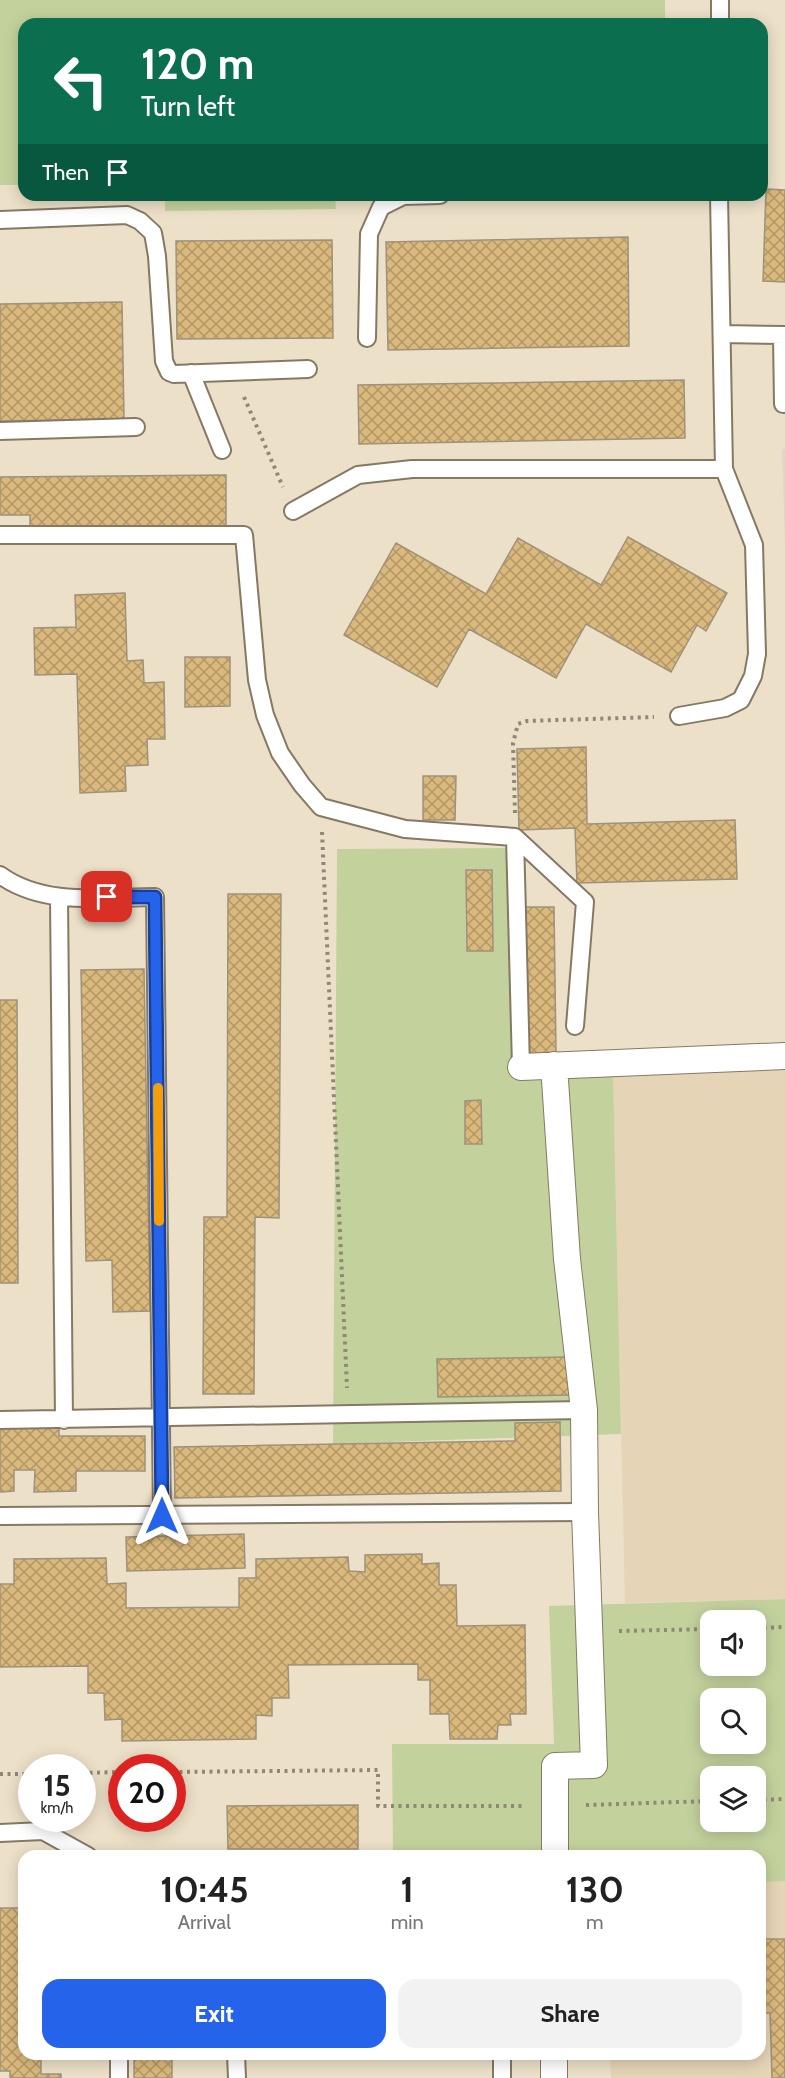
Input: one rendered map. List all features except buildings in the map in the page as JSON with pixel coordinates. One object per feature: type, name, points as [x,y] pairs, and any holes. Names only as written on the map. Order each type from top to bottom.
[{"type":"street","points":[[521,1067],[785,1056]]},
{"type":"street","points":[[554,1065],[567,1259],[584,1410],[585,1512],[594,1765],[555,1766],[555,1850]]},
{"type":"street","points":[[554,2060],[554,2078]]},
{"type":"lane","points":[[720,0],[720,18]]},
{"type":"lane","points":[[367,338],[369,234],[381,207],[393,201]]},
{"type":"lane","points":[[679,716],[725,708],[741,700],[753,676],[757,654],[754,545],[724,470],[719,201]]},
{"type":"lane","points":[[0,220],[127,215],[140,221],[153,233],[158,256],[166,368],[169,372],[174,374],[308,369]]},
{"type":"lane","points":[[722,334],[783,334],[783,404]]},
{"type":"lane","points":[[190,373],[222,450]]},
{"type":"lane","points":[[0,431],[136,427]]},
{"type":"lane","points":[[293,511],[358,476],[412,470],[724,470]]},
{"type":"lane","points":[[0,536],[244,535],[257,681],[265,715],[280,753],[302,785],[321,807],[405,829],[515,837],[585,902],[575,1026]]},
{"type":"lane","points":[[515,837],[521,1067]]},
{"type":"lane","points":[[0,875],[11,883],[59,898],[155,897],[162,1516]]},
{"type":"lane","points":[[59,898],[64,1420]]},
{"type":"lane","points":[[0,1420],[584,1410]]},
{"type":"lane","points":[[0,1516],[585,1512]]},
{"type":"lane","points":[[0,1833],[43,1831],[77,1850]]},
{"type":"lane","points":[[119,2060],[119,2078]]},
{"type":"lane","points":[[236,2060],[237,2078]]},
{"type":"lane","points":[[502,2060],[502,2078]]},
{"type":"path","points":[[233,372],[293,511]]},
{"type":"path","points":[[515,837],[513,743],[518,724],[527,721],[679,716]]},
{"type":"path","points":[[321,807],[348,1414]]},
{"type":"path","points":[[766,1628],[785,1628]]},
{"type":"path","points":[[590,1631],[700,1629]]},
{"type":"path","points":[[186,1772],[378,1770],[378,1806],[555,1806],[700,1802]]},
{"type":"path","points":[[0,1774],[18,1774]]},
{"type":"path","points":[[766,1800],[785,1799]]},
{"type":"shaded area","points":[[782,449],[785,449],[785,548]]},
{"type":"shaded area","points":[[785,1066],[785,1599],[625,1603],[613,1070]]},
{"type":"shaded area","points":[[785,1881],[785,2078],[611,2078],[610,2060],[766,2060],[766,1882]]},
{"type":"green space","points":[[0,0],[665,0],[665,18],[18,18],[18,185],[0,185]]},
{"type":"green space","points":[[165,201],[335,201],[336,209],[165,211]]},
{"type":"green space","points":[[511,848],[512,1074],[613,1070],[621,1434],[333,1444],[337,849]]},
{"type":"green space","points":[[785,1599],[785,1881],[766,1882],[766,1850],[393,1850],[392,1744],[554,1744],[549,1606]]},
{"type":"slow traffic","points":[[158,1088],[159,1221]]},
{"type":"route","points":[[107,897],[155,897],[162,1516]]}]
